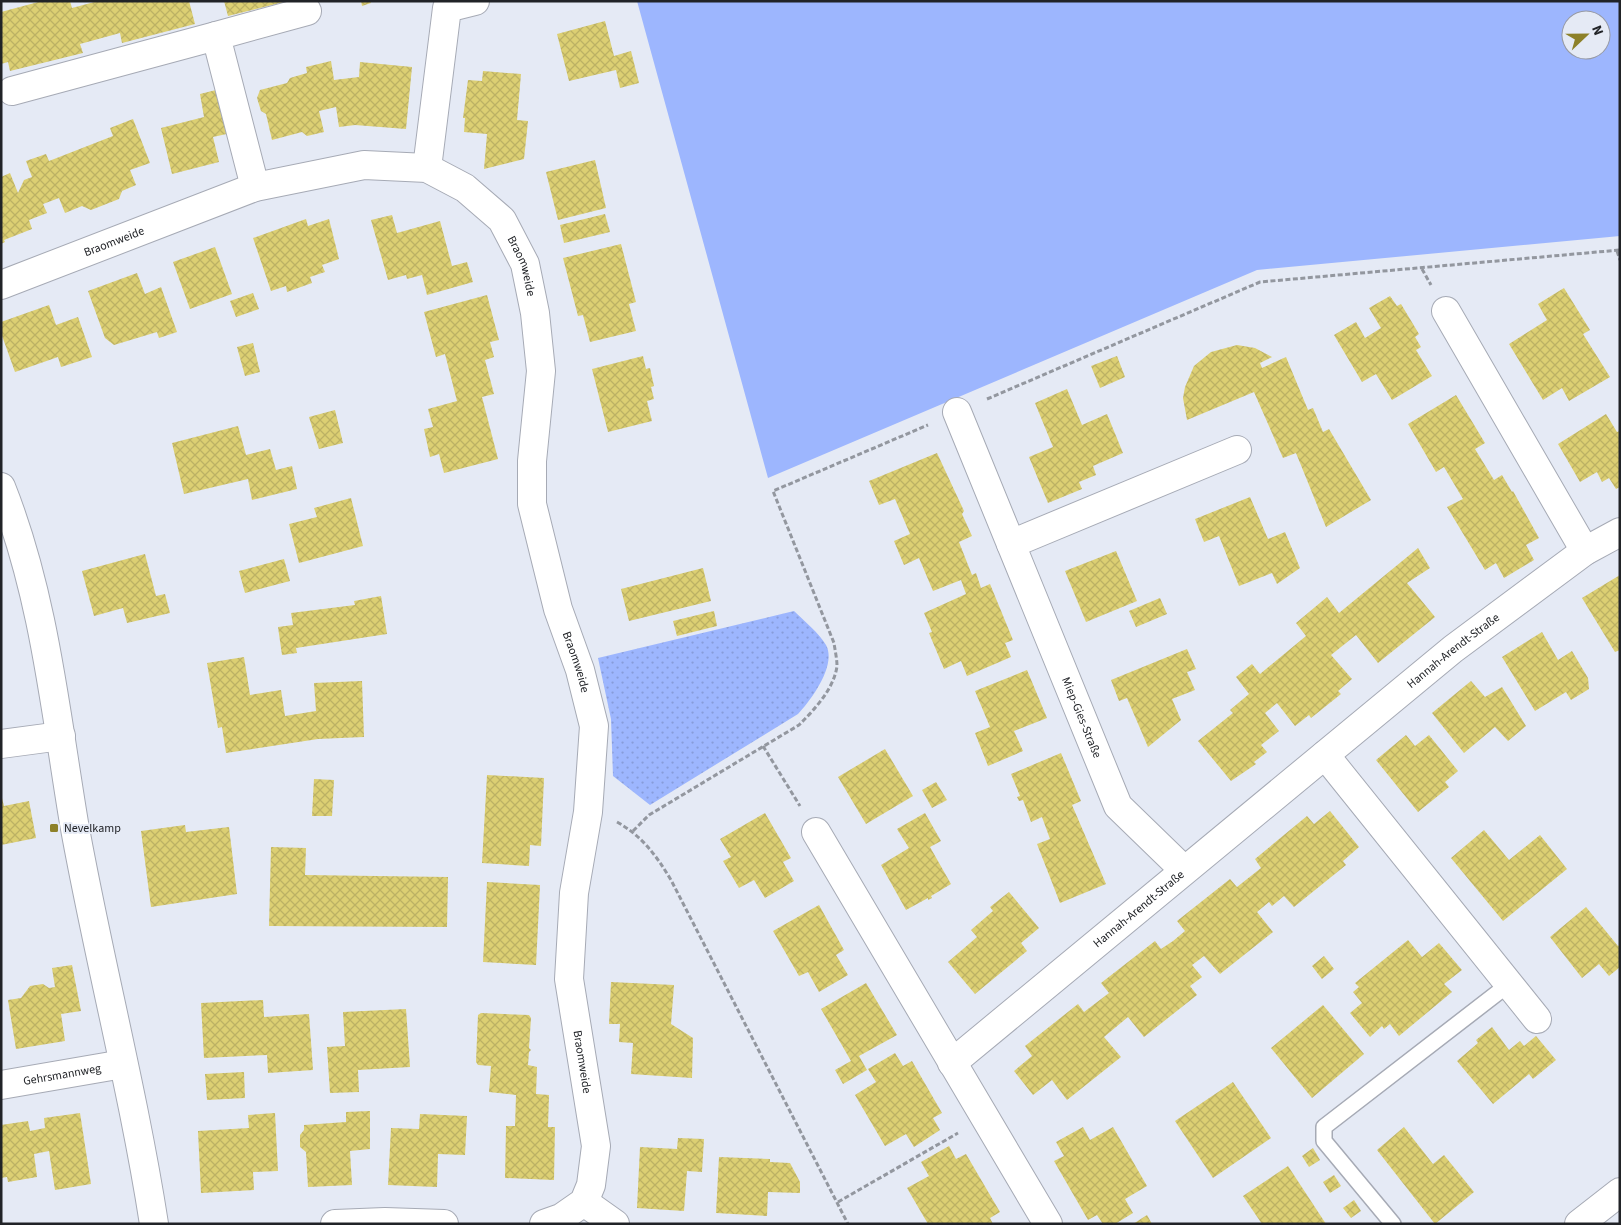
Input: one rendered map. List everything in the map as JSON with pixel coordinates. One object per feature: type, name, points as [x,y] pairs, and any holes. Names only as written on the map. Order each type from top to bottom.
[{"type":"street","points":[[427,168],[447,8],[474,1]]},
{"type":"street","points":[[12,91],[307,11]]},
{"type":"street","points":[[216,36],[255,187]]},
{"type":"street","name":"Braomweide","points":[[1,285],[255,187],[364,165],[427,168],[465,188],[502,220],[525,264],[535,313],[541,372],[532,462],[532,504],[558,609],[580,670],[594,726],[588,812],[574,893],[569,979],[596,1146],[591,1185],[584,1202]]},
{"type":"street","points":[[1446,311],[1585,551]]},
{"type":"street","name":"Miep-Gies-Straße","points":[[957,412],[1118,806],[1184,870]]},
{"type":"street","points":[[1011,544],[1237,450]]},
{"type":"street","points":[[1,487],[18,530],[40,613],[74,823],[141,1142],[154,1224]]},
{"type":"street","name":"Hannah-Arendt-Straße","points":[[952,1062],[1453,649],[1585,551],[1620,532]]},
{"type":"street","points":[[1,744],[61,736]]},
{"type":"street","points":[[1325,755],[1537,1019]]},
{"type":"street","points":[[816,832],[1048,1224]]},
{"type":"street","name":"Gehrsmannweg","points":[[1,1085],[124,1064]]},
{"type":"street","points":[[1579,1224],[1620,1192]]},
{"type":"street","points":[[544,1224],[561,1218],[584,1202],[615,1224]]},
{"type":"street","points":[[335,1224],[385,1222],[444,1224]]},
{"type":"lane","points":[[1392,1224],[1324,1141],[1324,1127],[1509,984]]},
{"type":"path","points":[[633,831],[649,815],[799,725],[826,692],[837,667],[834,642],[773,491],[1260,282],[1618,251],[1620,260]]},
{"type":"path","points":[[763,746],[816,832]]},
{"type":"path","points":[[588,812],[611,818],[633,831],[654,852],[671,880],[847,1223]]},
{"type":"path","points":[[837,1202],[984,1117]]},
{"type":"shaded area","points":[[637,1],[1620,1],[1620,236],[1257,270],[768,478]]},
{"type":"shaded area","points":[[794,611],[819,636],[826,645],[828,653],[828,662],[821,682],[798,714],[650,805],[613,776],[611,719],[598,658]]},
{"type":"building","points":[[42,1],[70,1],[72,8],[98,1],[189,1],[195,24],[122,43],[120,33],[80,44],[83,53],[10,71],[8,62],[1,64],[1,12]]},
{"type":"building","points":[[224,1],[284,1],[284,2],[228,16]]},
{"type":"building","points":[[361,1],[370,1],[371,3],[362,6]]},
{"type":"building","points":[[605,21],[614,56],[631,51],[639,83],[620,88],[616,70],[569,81],[557,34]]},
{"type":"building","points":[[331,61],[334,80],[359,77],[360,62],[412,67],[406,129],[355,125],[339,127],[336,107],[319,111],[324,132],[307,136],[302,132],[272,140],[266,114],[261,111],[257,98],[260,90],[287,83],[290,78],[307,73],[306,67]]},
{"type":"building","points":[[483,71],[521,74],[517,120],[528,121],[524,159],[484,169],[487,134],[464,132],[465,118],[463,118],[468,80],[482,81]]},
{"type":"building","points":[[220,89],[231,133],[213,137],[219,162],[172,174],[161,128],[204,117],[200,94]]},
{"type":"building","points":[[133,119],[150,163],[130,170],[136,185],[122,191],[119,199],[91,210],[82,206],[65,213],[59,198],[43,204],[47,213],[29,220],[32,229],[4,240],[5,242],[1,244],[1,177],[10,173],[18,193],[24,180],[32,177],[26,161],[46,154],[49,161],[113,136],[110,128]]},
{"type":"building","points":[[595,160],[606,208],[558,220],[546,172]]},
{"type":"building","points":[[605,214],[610,232],[564,243],[560,225]]},
{"type":"building","points":[[392,215],[397,233],[440,221],[452,266],[467,262],[473,282],[427,295],[422,275],[407,279],[406,275],[388,280],[371,220]]},
{"type":"building","points":[[306,219],[308,226],[329,219],[339,259],[322,265],[325,272],[310,277],[312,283],[287,292],[286,286],[271,291],[253,238]]},
{"type":"building","points":[[621,244],[636,302],[629,304],[636,331],[590,342],[583,315],[578,316],[563,258]]},
{"type":"building","points":[[215,247],[232,294],[190,309],[173,262]]},
{"type":"building","points":[[137,273],[145,294],[161,287],[177,332],[159,338],[157,332],[114,345],[105,338],[88,291]]},
{"type":"building","points":[[1564,288],[1590,330],[1583,334],[1610,377],[1569,401],[1562,388],[1543,400],[1509,344],[1547,320],[1538,304]]},
{"type":"building","points":[[253,293],[259,309],[236,317],[230,301]]},
{"type":"building","points":[[487,295],[499,340],[490,342],[494,357],[485,360],[494,394],[482,397],[498,459],[444,473],[439,454],[430,457],[424,429],[433,427],[428,409],[457,401],[445,354],[436,357],[424,312]]},
{"type":"building","points":[[1390,296],[1397,306],[1401,304],[1419,334],[1415,337],[1421,347],[1416,350],[1432,376],[1392,400],[1376,374],[1362,382],[1334,335],[1356,322],[1365,338],[1381,328],[1369,308]]},
{"type":"building","points":[[49,305],[56,325],[78,317],[92,357],[61,367],[58,357],[15,372],[1,333],[1,322]]},
{"type":"building","points":[[253,343],[260,372],[245,376],[237,347]]},
{"type":"building","points":[[1237,345],[1255,348],[1272,357],[1260,363],[1262,368],[1286,357],[1308,410],[1313,408],[1323,432],[1329,429],[1371,500],[1326,527],[1296,453],[1283,458],[1254,392],[1187,420],[1183,398],[1185,387],[1194,366],[1211,352]]},
{"type":"building","points":[[643,356],[646,369],[650,368],[654,386],[651,387],[654,399],[647,401],[652,421],[608,432],[592,369]]},
{"type":"building","points":[[1117,356],[1125,377],[1100,388],[1091,366]]},
{"type":"building","points":[[1067,389],[1082,425],[1107,414],[1123,453],[1093,466],[1096,475],[1079,482],[1082,489],[1048,503],[1029,457],[1053,447],[1035,403]]},
{"type":"building","points":[[1456,395],[1485,443],[1475,449],[1494,480],[1502,475],[1539,538],[1526,545],[1534,560],[1504,578],[1496,563],[1485,570],[1447,507],[1463,499],[1444,467],[1436,472],[1408,424]]},
{"type":"building","points":[[335,410],[343,443],[319,449],[309,417]]},
{"type":"building","points":[[1606,414],[1617,432],[1620,431],[1620,487],[1616,489],[1609,478],[1602,482],[1597,472],[1580,482],[1558,444]]},
{"type":"building","points":[[238,426],[246,455],[270,449],[276,470],[292,466],[297,489],[252,500],[248,479],[184,494],[172,443]]},
{"type":"building","points":[[937,453],[964,511],[962,514],[972,536],[959,542],[972,575],[976,573],[981,588],[990,584],[1013,640],[1005,643],[1011,657],[967,676],[961,661],[944,669],[929,633],[932,632],[924,613],[966,594],[961,580],[933,591],[919,558],[904,565],[894,541],[910,534],[895,499],[879,505],[869,481]]},
{"type":"building","points":[[1250,497],[1268,539],[1285,532],[1300,568],[1277,584],[1272,573],[1239,586],[1219,536],[1204,542],[1195,519]]},
{"type":"building","points":[[351,498],[363,546],[299,563],[289,524],[317,517],[314,508]]},
{"type":"building","points":[[1418,548],[1430,568],[1407,583],[1435,617],[1378,663],[1356,635],[1331,655],[1352,679],[1338,691],[1341,694],[1311,718],[1309,715],[1295,726],[1277,703],[1265,713],[1279,731],[1261,745],[1267,752],[1254,762],[1256,764],[1231,781],[1198,741],[1233,713],[1230,710],[1249,694],[1236,677],[1252,664],[1260,674],[1306,636],[1296,623],[1327,597],[1339,613]]},
{"type":"building","points":[[1116,551],[1137,601],[1086,622],[1065,571]]},
{"type":"building","points":[[145,554],[156,596],[165,594],[170,613],[127,623],[123,608],[94,616],[82,571]]},
{"type":"building","points":[[284,559],[290,581],[245,593],[239,571]]},
{"type":"building","points":[[703,568],[711,601],[629,621],[621,589]]},
{"type":"building","points":[[1620,575],[1620,650],[1615,652],[1582,598]]},
{"type":"building","points":[[381,596],[387,634],[296,648],[297,653],[282,655],[278,627],[293,625],[291,613],[355,605],[354,601]]},
{"type":"building","points":[[1160,598],[1167,614],[1136,627],[1129,611]]},
{"type":"building","points":[[714,611],[717,626],[677,636],[673,621]]},
{"type":"building","points":[[1542,632],[1558,660],[1572,651],[1588,678],[1589,689],[1571,700],[1566,692],[1535,711],[1502,657]]},
{"type":"building","points":[[1187,649],[1196,669],[1187,672],[1195,690],[1172,699],[1181,720],[1148,747],[1127,698],[1119,701],[1111,680]]},
{"type":"building","points":[[244,657],[250,695],[281,690],[285,716],[316,711],[314,683],[362,681],[364,737],[318,739],[226,753],[222,727],[218,728],[207,663]]},
{"type":"building","points":[[1027,670],[1047,718],[1014,731],[1023,751],[988,766],[975,733],[990,727],[975,691]]},
{"type":"building","points":[[1471,681],[1485,697],[1502,687],[1526,726],[1508,741],[1495,727],[1464,753],[1432,713]]},
{"type":"building","points":[[1406,735],[1415,746],[1429,735],[1458,771],[1445,782],[1449,787],[1418,812],[1376,760]]},
{"type":"building","points":[[885,749],[913,796],[866,824],[838,777]]},
{"type":"building","points":[[1061,753],[1081,801],[1072,805],[1106,884],[1060,903],[1037,844],[1050,839],[1042,817],[1031,822],[1023,800],[1019,801],[1017,797],[1020,796],[1011,774]]},
{"type":"building","points":[[487,775],[544,778],[541,846],[530,845],[529,866],[482,863]]},
{"type":"building","points":[[314,779],[334,780],[332,816],[312,816]]},
{"type":"building","points":[[936,782],[947,800],[932,808],[922,790]]},
{"type":"building","points":[[1,794],[4,806],[29,801],[36,838],[1,845]]},
{"type":"building","points":[[1330,811],[1359,847],[1343,861],[1346,865],[1294,907],[1284,896],[1272,906],[1269,902],[1257,912],[1273,932],[1220,974],[1204,956],[1192,965],[1202,977],[1190,986],[1197,995],[1144,1037],[1128,1017],[1104,1037],[1121,1057],[1067,1100],[1052,1080],[1033,1095],[1014,1071],[1032,1056],[1025,1046],[1078,1004],[1084,1012],[1109,993],[1101,983],[1155,941],[1161,949],[1173,941],[1185,931],[1177,921],[1230,879],[1237,887],[1261,868],[1255,859],[1307,816],[1314,824]]},
{"type":"building","points":[[765,813],[791,858],[783,862],[794,881],[765,898],[754,880],[739,888],[723,861],[731,857],[720,839]]},
{"type":"building","points":[[925,813],[941,841],[930,847],[951,884],[931,896],[932,898],[928,900],[928,898],[906,910],[881,865],[909,848],[897,829]]},
{"type":"building","points":[[185,825],[186,832],[229,827],[237,894],[151,907],[141,831]]},
{"type":"building","points":[[1484,830],[1509,860],[1540,835],[1567,869],[1503,921],[1451,858]]},
{"type":"building","points":[[271,847],[306,848],[305,875],[448,877],[447,927],[269,926]]},
{"type":"building","points":[[487,882],[540,885],[536,965],[483,962]]},
{"type":"building","points":[[1009,892],[1039,928],[1021,943],[1027,951],[975,994],[948,962],[977,937],[971,930],[993,911],[990,907]]},
{"type":"building","points":[[819,905],[844,950],[836,955],[848,975],[819,992],[808,972],[799,976],[773,931]]},
{"type":"building","points":[[1586,907],[1618,946],[1620,945],[1620,967],[1609,976],[1599,964],[1582,978],[1550,937]]},
{"type":"building","points":[[1408,940],[1422,957],[1439,943],[1462,970],[1444,984],[1452,992],[1399,1036],[1390,1024],[1384,1029],[1382,1026],[1370,1037],[1350,1013],[1362,1003],[1353,992],[1359,987],[1355,983]]},
{"type":"building","points":[[1324,956],[1334,969],[1322,979],[1312,966]]},
{"type":"building","points":[[72,965],[81,1011],[61,1014],[65,1041],[16,1049],[8,1000],[21,998],[30,986],[43,984],[49,988],[55,987],[52,968]]},
{"type":"building","points":[[611,982],[674,985],[671,1024],[693,1038],[692,1078],[631,1074],[633,1043],[619,1042],[620,1024],[609,1024]]},
{"type":"building","points":[[866,983],[897,1035],[859,1056],[867,1070],[843,1084],[835,1070],[851,1061],[821,1009]]},
{"type":"building","points":[[263,1000],[264,1017],[309,1014],[313,1070],[268,1073],[267,1055],[204,1058],[201,1003]]},
{"type":"building","points":[[1323,1005],[1364,1054],[1312,1098],[1271,1048]]},
{"type":"building","points":[[406,1009],[410,1067],[358,1070],[359,1092],[330,1093],[327,1047],[345,1046],[343,1012]]},
{"type":"building","points":[[481,1013],[529,1015],[531,1018],[529,1048],[531,1050],[529,1052],[528,1065],[537,1067],[536,1094],[549,1095],[548,1127],[555,1127],[554,1180],[505,1178],[506,1126],[515,1126],[516,1095],[489,1092],[491,1066],[478,1065],[476,1062],[478,1015]]},
{"type":"building","points":[[1492,1027],[1509,1050],[1520,1041],[1524,1046],[1536,1036],[1556,1060],[1533,1079],[1529,1074],[1493,1104],[1457,1061],[1478,1043],[1476,1040]]},
{"type":"building","points":[[895,1053],[903,1066],[912,1061],[942,1113],[933,1118],[940,1130],[914,1147],[906,1134],[885,1146],[855,1095],[876,1082],[868,1069]]},
{"type":"building","points":[[244,1072],[245,1098],[207,1100],[205,1074]]},
{"type":"building","points":[[1233,1082],[1271,1138],[1213,1178],[1175,1121]]},
{"type":"building","points":[[370,1111],[370,1149],[350,1151],[352,1185],[308,1187],[306,1152],[300,1147],[300,1135],[304,1130],[304,1125],[346,1122],[346,1112]]},
{"type":"building","points":[[80,1113],[91,1184],[55,1190],[49,1151],[34,1154],[37,1177],[8,1182],[7,1177],[1,1178],[1,1125],[28,1121],[30,1131],[45,1128],[44,1118]]},
{"type":"building","points":[[275,1113],[278,1171],[253,1172],[254,1190],[201,1193],[198,1131],[249,1128],[248,1115]]},
{"type":"building","points":[[420,1114],[467,1116],[465,1155],[438,1154],[437,1187],[388,1185],[391,1128],[419,1129]]},
{"type":"building","points":[[1083,1127],[1090,1140],[1113,1127],[1147,1186],[1125,1199],[1133,1213],[1115,1224],[1103,1224],[1097,1215],[1088,1220],[1054,1161],[1064,1156],[1056,1142]]},
{"type":"building","points":[[1404,1127],[1433,1164],[1444,1155],[1474,1192],[1435,1224],[1377,1150]]},
{"type":"building","points":[[678,1138],[704,1139],[702,1172],[687,1171],[684,1211],[637,1208],[640,1147],[677,1149]]},
{"type":"building","points":[[949,1146],[956,1159],[966,1154],[1000,1212],[990,1218],[993,1224],[928,1224],[907,1188],[929,1176],[921,1162]]},
{"type":"building","points":[[1313,1148],[1320,1160],[1309,1167],[1302,1156]]},
{"type":"building","points":[[719,1157],[770,1159],[770,1162],[790,1163],[800,1182],[800,1193],[768,1192],[767,1216],[716,1213]]},
{"type":"building","points":[[1288,1166],[1326,1224],[1262,1224],[1243,1196]]},
{"type":"building","points":[[1334,1175],[1341,1186],[1330,1193],[1323,1182]]},
{"type":"building","points":[[1354,1200],[1361,1211],[1351,1218],[1343,1208]]},
{"type":"building","points":[[1147,1215],[1152,1224],[1133,1224]]},
{"type":"place","name":"Nevelkamp","points":[[54,828]]}]
